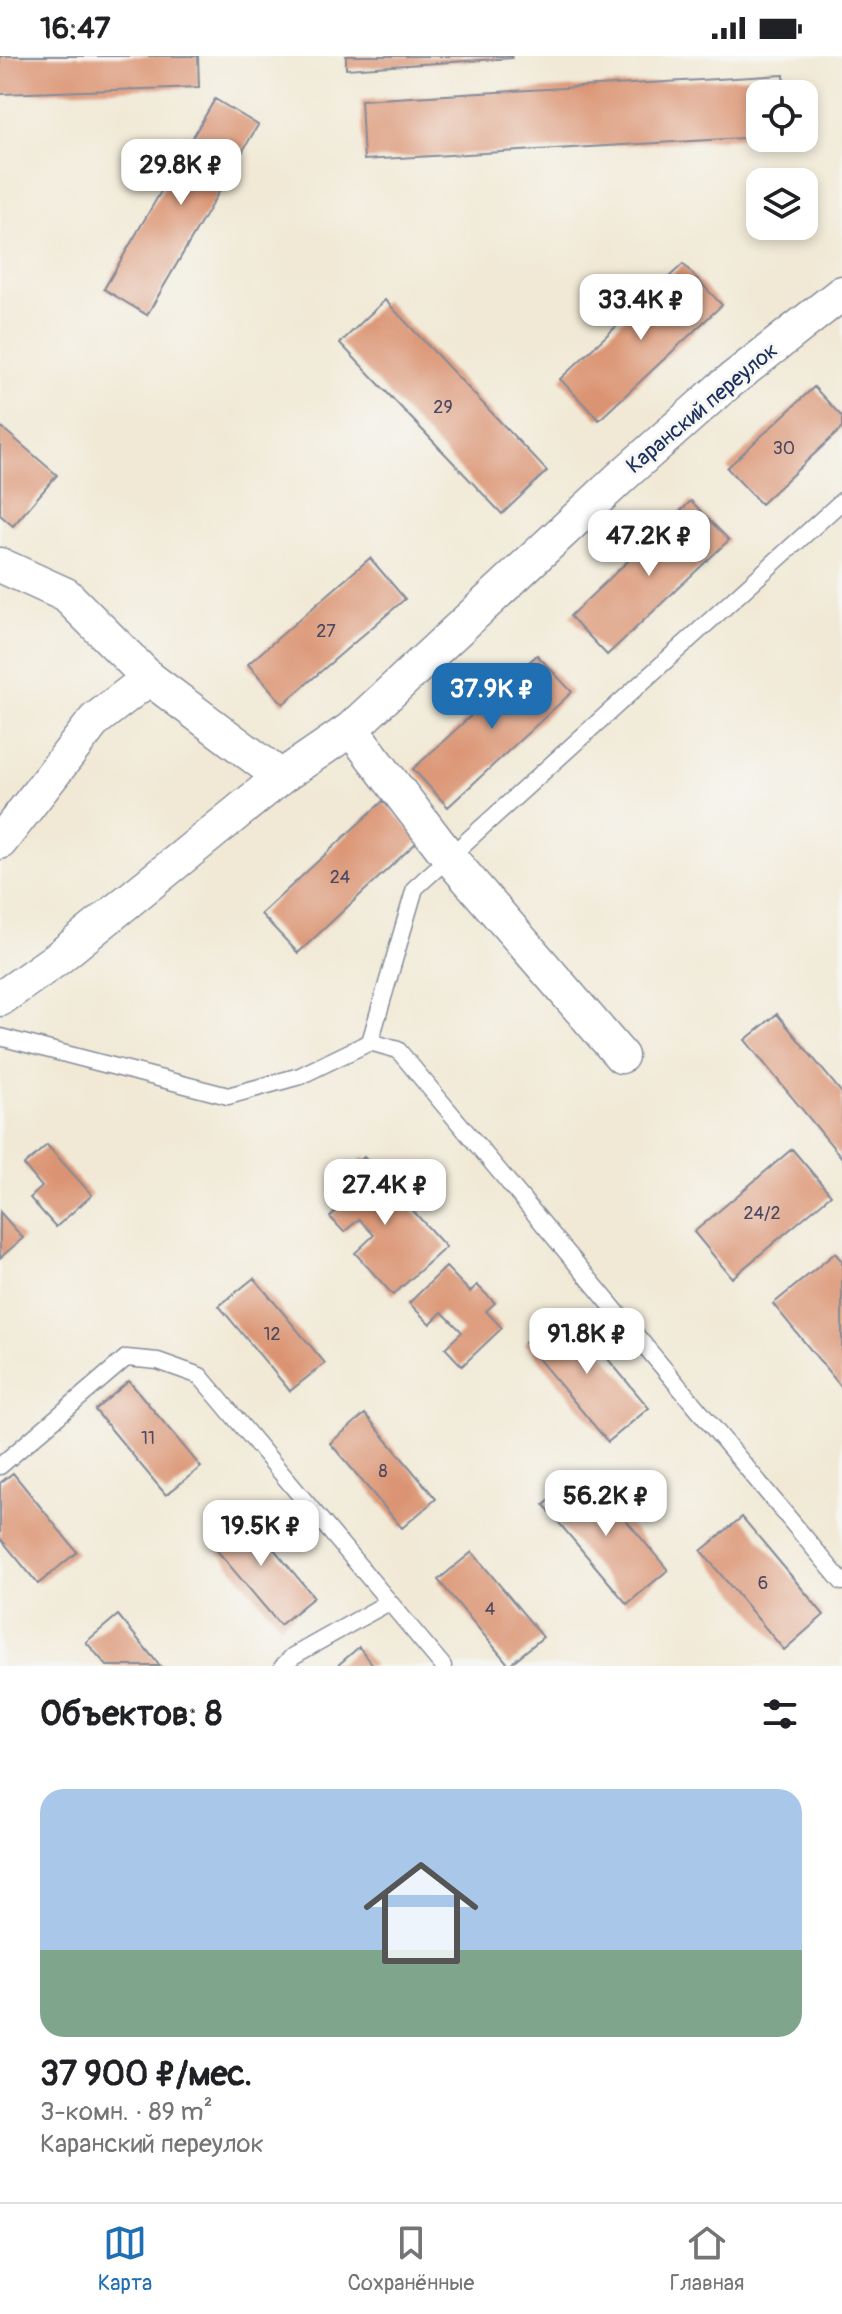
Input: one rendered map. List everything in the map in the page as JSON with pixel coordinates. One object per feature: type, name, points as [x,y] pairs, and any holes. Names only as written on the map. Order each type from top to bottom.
[{"type":"street","name":"Каранский переулок","points":[[0,999],[58,958],[281,777],[351,729],[643,457],[720,389],[842,293]]},
{"type":"street","points":[[0,565],[66,595],[149,678],[281,777]]},
{"type":"street","points":[[0,842],[95,720],[149,678]]},
{"type":"street","points":[[351,729],[449,857],[621,1056]]},
{"type":"lane","points":[[370,1042],[415,888],[842,501]]},
{"type":"lane","points":[[0,1037],[228,1096],[300,1076],[370,1042],[398,1050],[842,1582]]},
{"type":"lane","points":[[0,1466],[126,1358],[158,1361],[200,1376],[443,1666]]},
{"type":"lane","points":[[283,1666],[293,1656],[389,1602]]},
{"type":"building","points":[[0,56],[198,56],[199,87],[0,94]]},
{"type":"building","points":[[346,56],[512,56],[512,58],[346,69]]},
{"type":"building","points":[[784,75],[784,80],[746,80],[746,138],[364,160],[361,100]]},
{"type":"building","points":[[215,99],[258,125],[147,315],[104,289]]},
{"type":"building","points":[[683,264],[722,305],[599,420],[560,379]]},
{"type":"building","points":[[385,300],[547,471],[502,514],[340,343]]},
{"type":"building","points":[[814,387],[842,417],[842,428],[761,504],[727,468]]},
{"type":"building","points":[[0,426],[57,475],[13,526],[0,515]]},
{"type":"building","points":[[691,501],[729,540],[607,655],[570,616]]},
{"type":"building","points":[[370,558],[405,599],[283,704],[248,664]]},
{"type":"building","points":[[537,655],[572,692],[448,807],[413,769]]},
{"type":"building","points":[[383,801],[419,840],[298,953],[261,914]]},
{"type":"building","points":[[777,1014],[842,1093],[842,1158],[745,1040]]},
{"type":"building","points":[[47,1145],[92,1195],[56,1227],[30,1198],[42,1187],[24,1165]]},
{"type":"building","points":[[792,1149],[831,1195],[732,1278],[694,1232]]},
{"type":"building","points":[[364,1157],[446,1247],[393,1295],[355,1253],[374,1235],[359,1219],[344,1232],[330,1217],[347,1201],[333,1185]]},
{"type":"building","points":[[0,1212],[23,1238],[0,1258]]},
{"type":"building","points":[[835,1253],[842,1261],[842,1388],[773,1304]]},
{"type":"building","points":[[446,1267],[470,1292],[477,1285],[495,1303],[486,1311],[502,1328],[462,1366],[445,1348],[462,1332],[442,1312],[430,1324],[409,1303]]},
{"type":"building","points":[[254,1278],[325,1363],[290,1391],[219,1306]]},
{"type":"building","points":[[566,1309],[649,1408],[608,1442],[525,1343]]},
{"type":"building","points":[[129,1381],[201,1467],[166,1495],[95,1410]]},
{"type":"building","points":[[365,1414],[436,1499],[402,1528],[330,1443]]},
{"type":"building","points":[[585,1471],[668,1570],[627,1604],[544,1505]]},
{"type":"building","points":[[13,1473],[77,1552],[38,1584],[0,1538],[0,1483]]},
{"type":"building","points":[[243,1512],[314,1597],[280,1625],[208,1540]]},
{"type":"building","points":[[742,1517],[824,1615],[784,1650],[701,1551]]},
{"type":"building","points":[[472,1552],[543,1637],[509,1665],[438,1580]]},
{"type":"building","points":[[118,1615],[160,1666],[107,1666],[86,1642]]},
{"type":"building","points":[[359,1647],[374,1666],[337,1666]]}]
